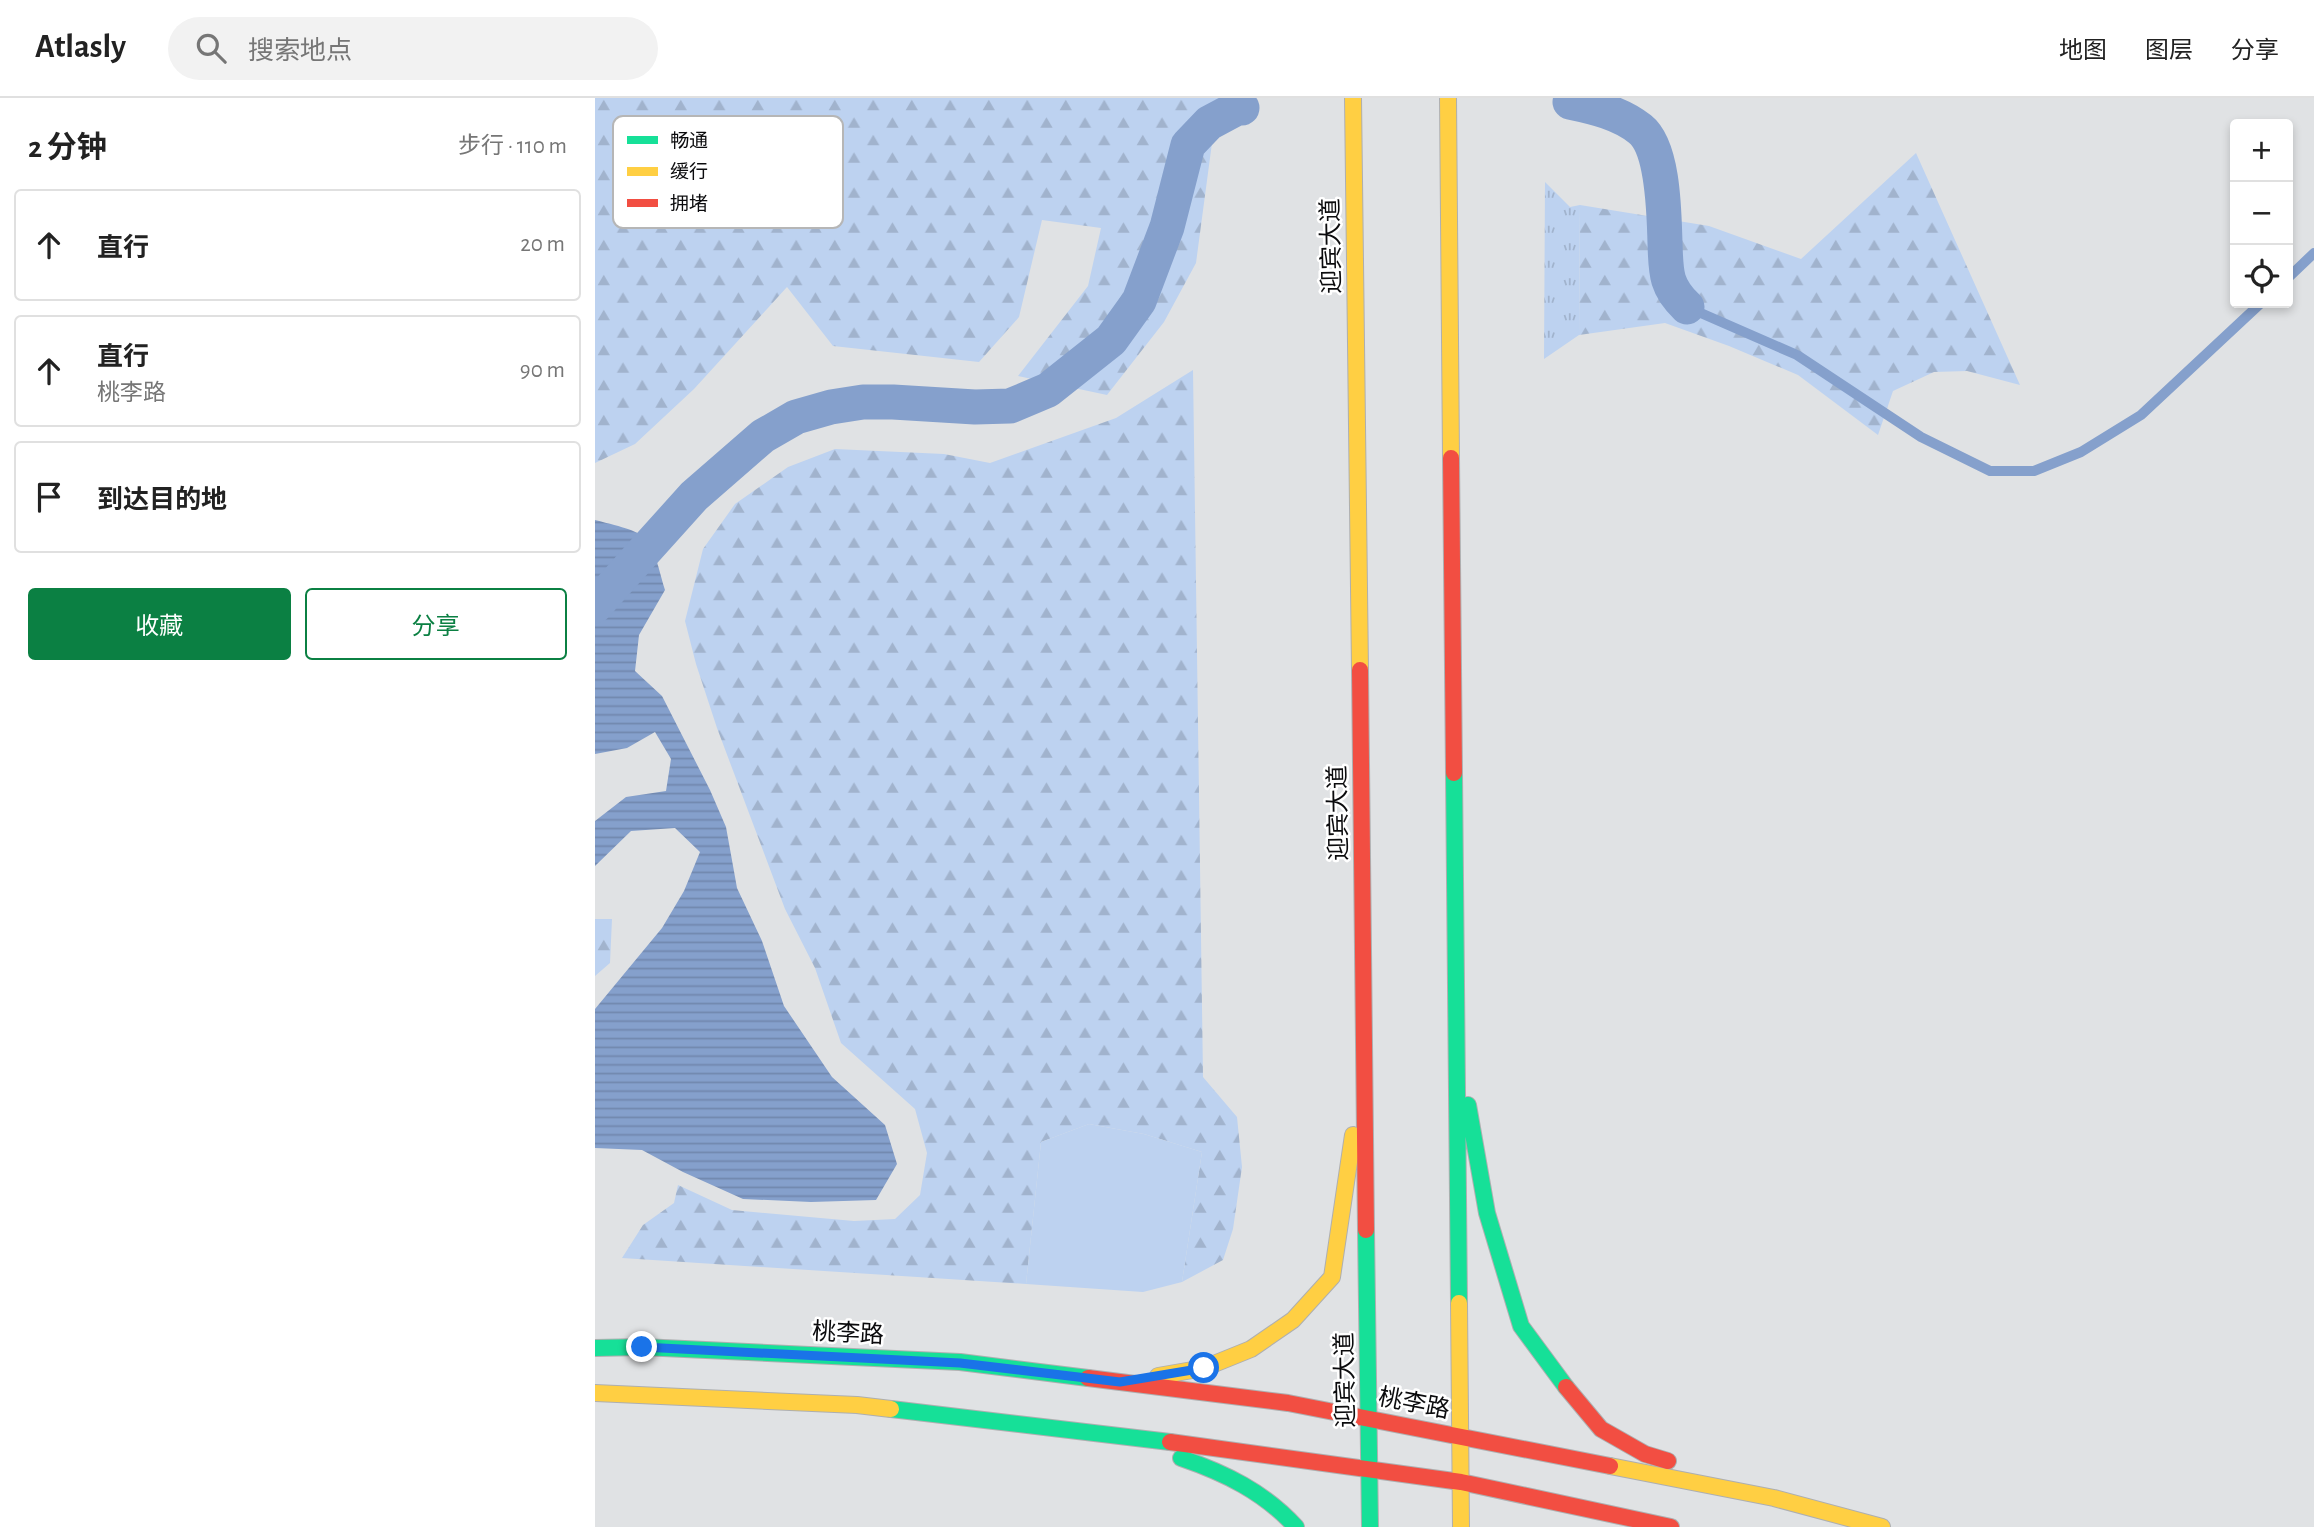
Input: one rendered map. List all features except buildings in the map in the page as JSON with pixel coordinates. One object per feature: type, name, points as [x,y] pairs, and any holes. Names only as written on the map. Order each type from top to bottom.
[{"type":"main road","name":"迎宾大道","points":[[1353,98],[1370,1527]]},
{"type":"main road","points":[[1448,98],[1461,1527]]},
{"type":"main road","points":[[1120,1382],[1204,1368],[1251,1349],[1293,1320],[1332,1277],[1342,1221],[1364,1040]]},
{"type":"main road","points":[[1457,1042],[1487,1213],[1521,1326],[1551,1369],[1601,1429],[1645,1454],[1823,1511]]},
{"type":"main road","name":"桃李路","points":[[595,1348],[656,1348],[960,1363],[1288,1403],[1775,1498],[1882,1527]]},
{"type":"main road","points":[[595,1393],[857,1405],[1109,1434],[1461,1482],[1671,1527]]},
{"type":"main road","points":[[1109,1434],[1216,1469],[1250,1487],[1285,1514],[1296,1527]]},
{"type":"green space","points":[[595,98],[1218,98],[1196,263],[1164,322],[1107,395],[1018,376],[1088,286],[1101,228],[1042,220],[1019,317],[979,362],[833,346],[787,287],[694,389],[635,444],[595,463]]},
{"type":"green space","points":[[1916,153],[2020,385],[1967,371],[1934,372],[1893,391],[1878,435],[1798,375],[1665,323],[1579,335],[1580,205],[1709,226],[1801,259]]},
{"type":"green space","points":[[1545,182],[1570,207],[1580,205],[1579,335],[1544,359]]},
{"type":"green space","points":[[1193,370],[1203,1077],[1237,1117],[1242,1167],[1233,1229],[1223,1260],[1182,1282],[1202,1152],[1144,1134],[1089,1124],[1041,1142],[1026,1284],[622,1258],[643,1225],[674,1203],[678,1185],[732,1210],[854,1221],[895,1219],[920,1195],[927,1153],[915,1109],[841,1043],[815,968],[785,909],[717,728],[685,621],[703,549],[735,504],[788,467],[835,449],[944,454],[990,463],[1116,418]]},
{"type":"green space","points":[[595,919],[612,919],[610,963],[595,976]]},
{"type":"green space","points":[[1089,1124],[1144,1134],[1202,1152],[1182,1282],[1143,1292],[1026,1284],[1041,1142]]},
{"type":"shaded area","points":[[595,520],[639,534],[646,539],[656,557],[665,590],[639,635],[635,671],[662,696],[710,790],[726,827],[737,888],[762,941],[784,1006],[832,1077],[885,1125],[897,1164],[876,1200],[811,1202],[743,1199],[642,1150],[595,1148],[595,1009],[662,928],[684,891],[700,852],[675,828],[631,831],[595,866],[595,821],[626,797],[666,791],[671,759],[655,732],[627,748],[595,754]]},
{"type":"waterway","points":[[1570,102],[1624,119],[1648,138],[1661,182],[1668,278],[1674,292],[1687,307]]},
{"type":"waterway","points":[[595,606],[694,496],[763,436],[796,417],[831,407],[863,402],[1010,406],[1048,390],[1111,340],[1139,301],[1167,227],[1188,145],[1209,123],[1242,108]]},
{"type":"waterway","points":[[2293,273],[2314,253]]},
{"type":"waterway","points":[[1687,307],[1797,355],[1921,437],[1990,471],[2034,471],[2081,452],[2141,415],[2256,308]]},
{"type":"traffic: fast","points":[[1454,773],[1459,1303]]},
{"type":"traffic: fast","points":[[1468,1105],[1487,1213],[1521,1326],[1566,1387]]},
{"type":"traffic: fast","points":[[1366,1230],[1370,1527]]},
{"type":"traffic: fast","points":[[595,1348],[642,1347],[960,1362],[1088,1378]]},
{"type":"traffic: fast","points":[[891,1409],[1170,1442]]},
{"type":"traffic: fast","points":[[1181,1458],[1243,1485],[1271,1504],[1296,1527]]},
{"type":"traffic: slow","points":[[1353,98],[1360,670]]},
{"type":"traffic: slow","points":[[1448,98],[1451,458]]},
{"type":"traffic: slow","points":[[1158,1376],[1204,1368],[1251,1349],[1293,1320],[1332,1277],[1353,1135]]},
{"type":"traffic: slow","points":[[1459,1303],[1461,1527]]},
{"type":"traffic: slow","points":[[595,1393],[857,1405],[891,1409]]},
{"type":"traffic: slow","points":[[1610,1466],[1774,1498],[1882,1527]]},
{"type":"traffic: jam","points":[[1451,458],[1454,773]]},
{"type":"traffic: jam","points":[[1360,670],[1366,1230]]},
{"type":"traffic: jam","points":[[1088,1378],[1288,1403],[1610,1466]]},
{"type":"traffic: jam","points":[[1566,1387],[1601,1429],[1645,1454],[1668,1461]]},
{"type":"traffic: jam","points":[[1170,1442],[1461,1482],[1671,1527]]},
{"type":"route","points":[[642,1347],[960,1363],[1120,1382],[1204,1368]]}]
